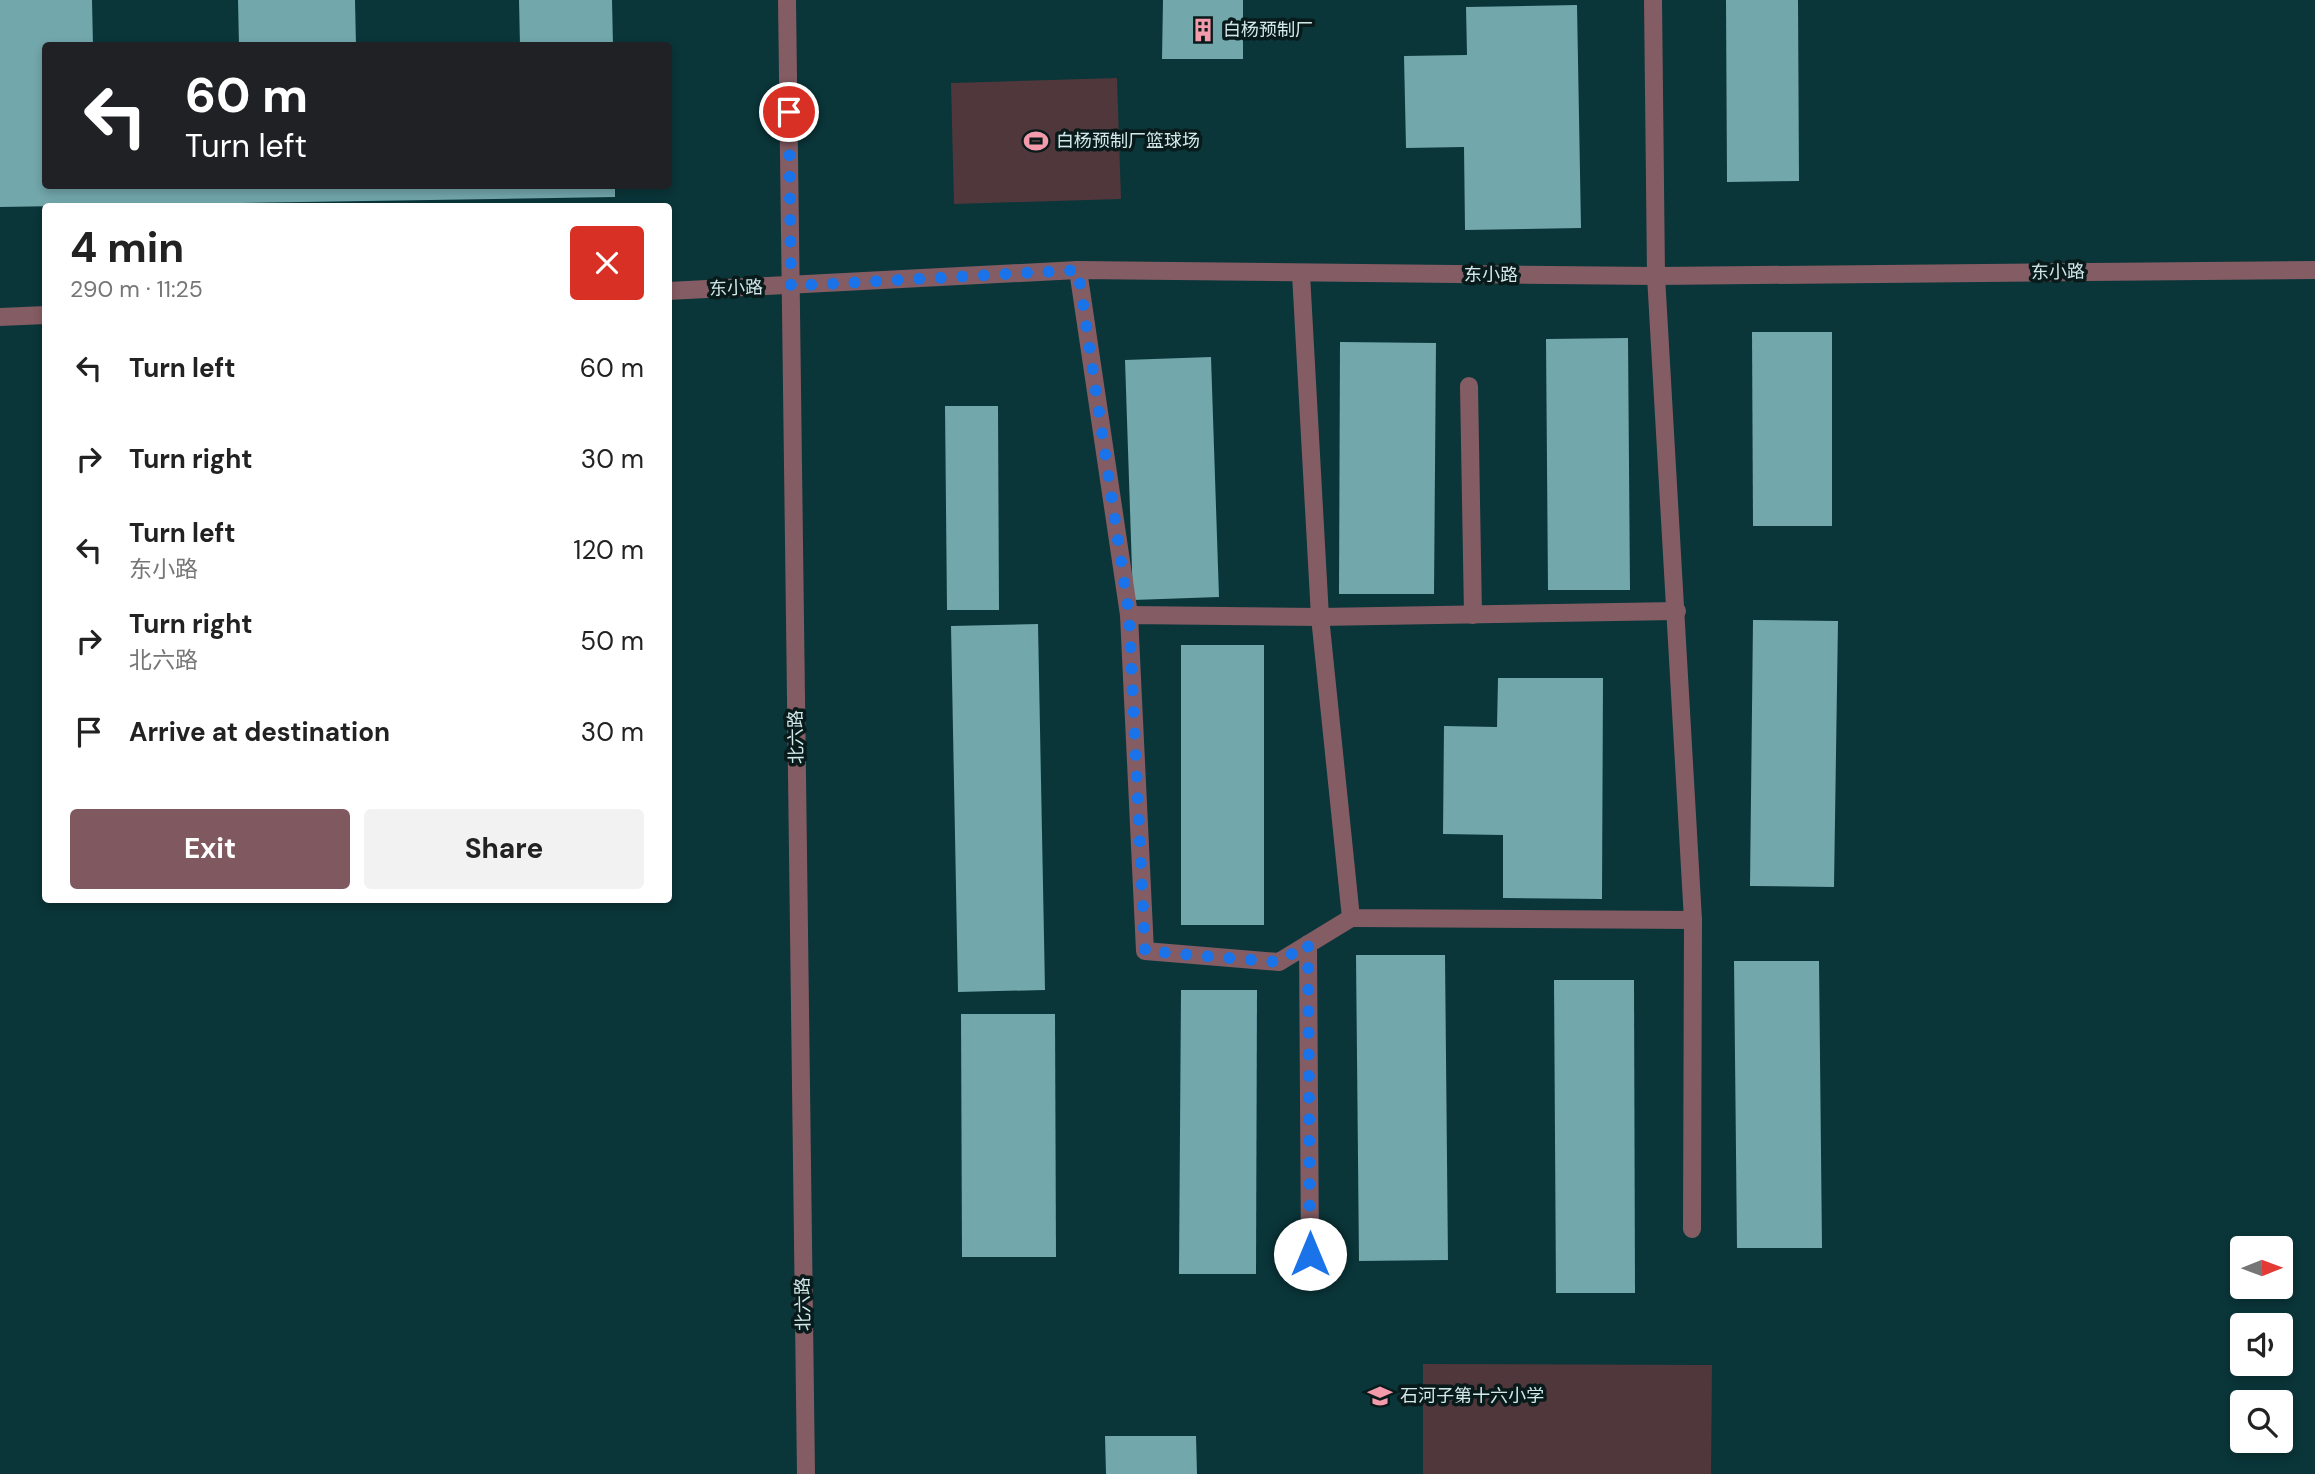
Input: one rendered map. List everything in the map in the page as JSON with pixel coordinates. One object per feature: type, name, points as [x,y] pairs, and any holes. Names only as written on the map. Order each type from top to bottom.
[{"type":"street","name":"北六路","points":[[787,0],[806,1474]]},
{"type":"street","points":[[1653,0],[1656,276],[1693,920],[1692,1229]]},
{"type":"street","name":"东小路","points":[[672,291],[1078,270],[1656,276],[2315,270]]},
{"type":"street","points":[[1078,270],[1129,615],[1145,951],[1279,962],[1351,918],[1693,920]]},
{"type":"street","points":[[1301,274],[1320,617],[1351,918]]},
{"type":"street","points":[[0,317],[42,315]]},
{"type":"street","points":[[1469,386],[1474,615]]},
{"type":"street","points":[[1129,615],[1320,617],[1677,611]]},
{"type":"street","points":[[1308,944],[1310,1254]]},
{"type":"shaded area","name":"白杨预制厂篮球场","points":[[1117,78],[1121,199],[954,204],[951,83]]},
{"type":"shaded area","points":[[1423,1364],[1712,1365],[1711,1474],[1423,1474]]},
{"type":"building","points":[[0,0],[92,0],[93,42],[42,42],[42,189],[615,189],[615,197],[246,203],[42,203],[42,206],[0,207]]},
{"type":"building","points":[[238,0],[355,0],[356,42],[239,42]]},
{"type":"building","points":[[519,0],[612,0],[613,42],[520,42]]},
{"type":"building","name":"白杨预制厂","points":[[1163,0],[1243,0],[1243,59],[1162,59]]},
{"type":"building","points":[[1726,0],[1798,0],[1799,181],[1727,182]]},
{"type":"building","points":[[1577,5],[1581,228],[1465,230],[1464,147],[1406,148],[1404,56],[1467,55],[1466,7]]},
{"type":"building","points":[[1752,332],[1832,332],[1832,526],[1753,526]]},
{"type":"building","points":[[1628,338],[1630,590],[1548,590],[1546,339]]},
{"type":"building","points":[[1340,342],[1436,343],[1434,594],[1339,594]]},
{"type":"building","points":[[1211,357],[1219,597],[1133,600],[1125,360]]},
{"type":"building","points":[[945,406],[998,406],[999,610],[947,610]]},
{"type":"building","points":[[1753,620],[1838,621],[1834,887],[1750,886]]},
{"type":"building","points":[[1038,624],[1045,990],[958,992],[951,626]]},
{"type":"building","points":[[1181,645],[1264,645],[1264,925],[1181,925]]},
{"type":"building","points":[[1498,678],[1603,678],[1602,899],[1503,898],[1503,835],[1443,834],[1444,726],[1497,727]]},
{"type":"building","points":[[1356,955],[1445,955],[1448,1260],[1359,1261]]},
{"type":"building","points":[[1734,961],[1819,961],[1822,1248],[1737,1248]]},
{"type":"building","points":[[1554,980],[1634,980],[1635,1293],[1556,1293]]},
{"type":"building","points":[[1181,990],[1257,990],[1256,1274],[1179,1274]]},
{"type":"building","points":[[961,1014],[1055,1014],[1056,1257],[962,1257]]},
{"type":"building","points":[[1105,1436],[1196,1436],[1197,1474],[1106,1474]]},
{"type":"place","name":"白杨预制厂","points":[[1203,30]]},
{"type":"place","name":"白杨预制厂篮球场","points":[[1036,141]]},
{"type":"place","name":"石河子第十六小学","points":[[1380,1396]]},
{"type":"route","points":[[789,112],[791,286],[1078,270],[1129,615],[1145,951],[1279,962],[1308,944],[1310,1254]]}]
